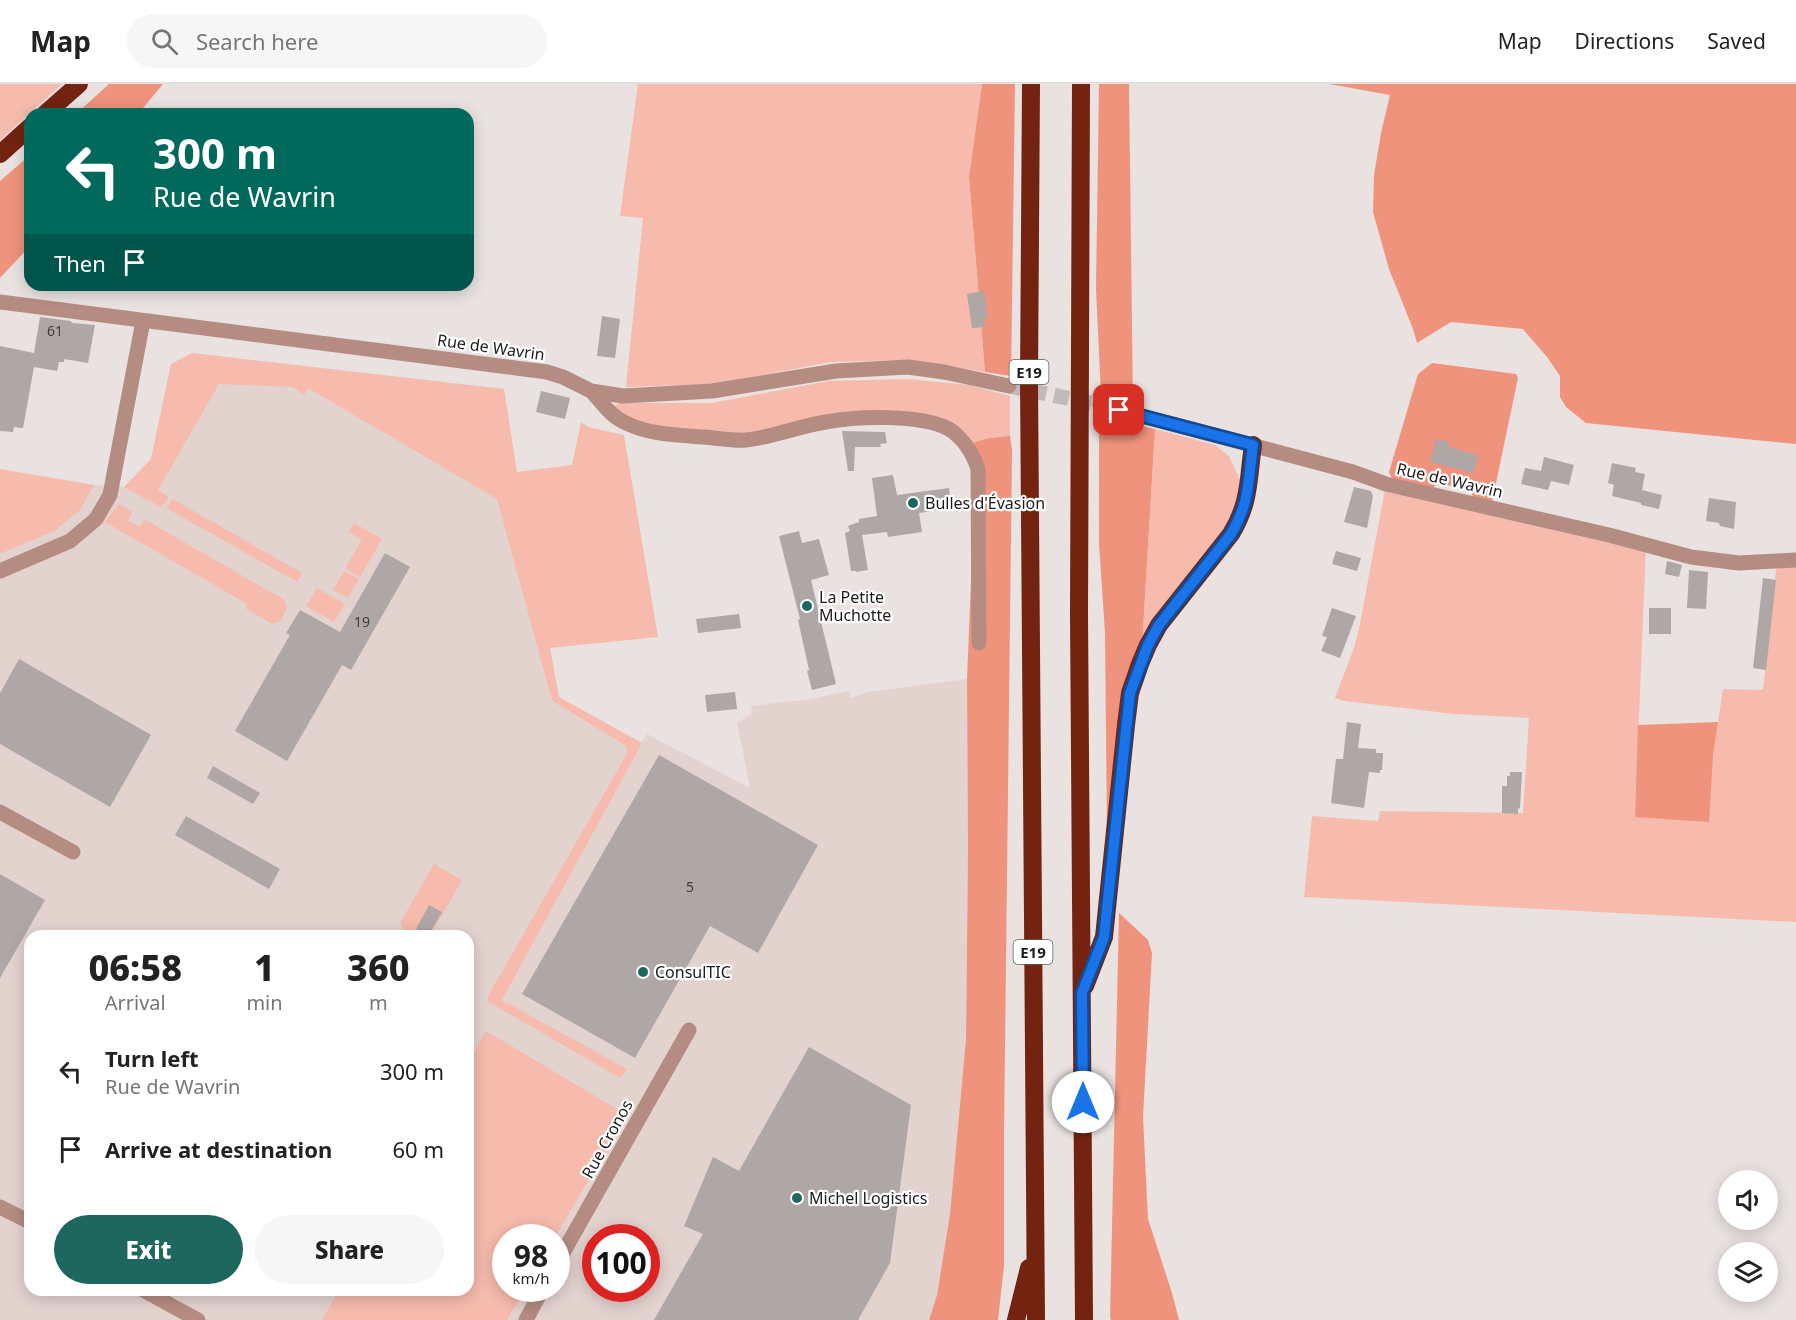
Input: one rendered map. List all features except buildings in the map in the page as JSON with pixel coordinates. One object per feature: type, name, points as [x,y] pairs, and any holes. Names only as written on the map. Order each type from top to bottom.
[{"type":"highway","points":[[52,108],[79,84]]},
{"type":"highway","name":"E19","points":[[1031,84],[1029,392],[1036,1320]]},
{"type":"highway","points":[[1081,84],[1079,442],[1085,1318]]},
{"type":"highway","points":[[0,154],[24,132]]},
{"type":"highway","points":[[1082,993],[1104,937],[1130,693],[1148,645],[1159,625],[1231,534],[1239,520],[1246,499],[1253,445]]},
{"type":"highway","points":[[1016,1320],[1035,1243]]},
{"type":"street","name":"Rue de Wavrin","points":[[0,302],[547,372],[591,391],[623,396],[712,391],[836,370],[908,367],[1009,386]]},
{"type":"street","points":[[0,571],[70,541],[96,519],[110,495],[143,321]]},
{"type":"street","points":[[591,391],[610,412],[623,422],[666,434],[744,440],[827,422],[878,418],[916,420],[948,429],[968,448],[975,458],[978,469],[979,643]]},
{"type":"street","name":"Rue de Wavrin","points":[[1101,405],[1353,472],[1386,484],[1609,535],[1691,557],[1739,563],[1796,560]]},
{"type":"street","points":[[0,812],[73,852]]},
{"type":"street","name":"Rue Cronos","points":[[570,1240],[689,1030]]},
{"type":"street","points":[[0,1207],[24,1219]]},
{"type":"street","points":[[155,1296],[198,1320]]},
{"type":"street","points":[[526,1320],[536,1302]]},
{"type":"shaded area","points":[[0,84],[62,84],[35,108],[24,108],[24,118],[0,140]]},
{"type":"shaded area","points":[[109,84],[163,84],[143,108],[83,108]]},
{"type":"shaded area","points":[[638,84],[982,84],[969,177],[985,372],[910,360],[831,362],[714,384],[626,387],[643,218],[620,216]]},
{"type":"shaded area","points":[[982,84],[1015,84],[1011,376],[985,372],[969,177]]},
{"type":"shaded area","points":[[1099,84],[1129,84],[1133,408],[1101,396],[1096,289]]},
{"type":"shaded area","points":[[1329,84],[1796,84],[1796,444],[1586,423],[1566,407],[1560,397],[1560,376],[1523,329],[1451,322],[1417,343],[1389,269],[1373,212],[1374,175],[1390,95]]},
{"type":"shaded area","points":[[24,160],[24,252],[0,278],[0,181]]},
{"type":"shaded area","points":[[192,353],[504,389],[516,472],[559,698],[641,743],[647,734],[750,788],[737,723],[752,713],[751,706],[811,699],[849,691],[851,698],[868,692],[967,679],[966,1039],[950,1214],[937,1295],[929,1320],[0,1320],[0,469],[94,485],[124,487],[151,459],[171,364]]},
{"type":"shaded area","points":[[192,353],[504,389],[517,472],[572,465],[581,422],[588,427],[624,435],[658,637],[550,648],[559,697],[642,743],[502,1000],[627,1069],[620,1078],[487,1001],[628,752],[625,745],[554,702],[551,697],[497,499],[308,388],[304,395],[293,387],[219,384],[158,490],[169,497],[161,507],[124,487],[151,459],[171,364]]},
{"type":"shaded area","points":[[1432,363],[1516,374],[1518,378],[1492,502],[1474,500],[1469,486],[1436,485],[1431,490],[1394,482],[1389,472],[1418,374]]},
{"type":"shaded area","points":[[908,379],[969,385],[1010,396],[1010,436],[989,438],[972,443],[919,415],[747,435],[669,429],[641,423],[626,417],[613,407],[619,403],[712,403],[829,381]]},
{"type":"shaded area","points":[[1099,416],[1155,429],[1142,646],[1107,836],[1105,633],[1099,543]]},
{"type":"shaded area","points":[[1155,429],[1215,445],[1229,456],[1241,482],[1239,506],[1229,528],[1142,646]]},
{"type":"shaded area","points":[[1010,436],[1012,450],[1004,1266],[998,1320],[929,1320],[937,1295],[950,1214],[966,1039],[967,679],[973,531],[972,443],[989,438]]},
{"type":"shaded area","points":[[0,469],[94,485],[80,510],[54,531],[2,553],[0,552]]},
{"type":"shaded area","points":[[1386,484],[1646,545],[1635,817],[1713,756],[1723,689],[1763,690],[1777,561],[1796,560],[1796,922],[1304,897],[1312,816],[1378,821],[1380,811],[1523,813],[1529,718],[1454,714],[1335,698],[1359,629]]},
{"type":"shaded area","points":[[173,499],[302,573],[297,582],[166,508]]},
{"type":"shaded area","points":[[119,504],[132,512],[128,521],[140,527],[144,519],[281,598],[285,601],[287,608],[281,621],[272,624],[245,608],[247,604],[105,522]]},
{"type":"shaded area","points":[[354,523],[382,539],[360,577],[345,568],[362,540],[349,532]]},
{"type":"shaded area","points":[[344,571],[359,579],[348,598],[333,590]]},
{"type":"shaded area","points":[[317,588],[345,604],[334,622],[306,606]]},
{"type":"shaded area","points":[[1718,722],[1713,756],[1709,822],[1635,817],[1638,725]]},
{"type":"shaded area","points":[[434,864],[462,880],[433,930],[404,930],[400,923]]},
{"type":"shaded area","points":[[1119,913],[1148,940],[1152,953],[1143,1117],[1148,1219],[1179,1320],[1111,1320],[1110,1317]]},
{"type":"shaded area","points":[[486,1031],[627,1115],[563,1224],[492,1224],[492,1302],[517,1302],[507,1320],[322,1320],[336,1296],[474,1296],[474,1052]]},
{"type":"tunnel","points":[[1009,386],[1100,405]]},
{"type":"place","name":"Bulles d'Évasion","points":[[913,503]]},
{"type":"place","name":"La Petite Muchotte","points":[[807,606]]},
{"type":"place","name":"ConsulTIC","points":[[643,972]]},
{"type":"place","name":"Michel Logistics","points":[[797,1198]]},
{"type":"route","points":[[1083,1102],[1082,993],[1104,937],[1130,693],[1148,645],[1159,625],[1231,534],[1244,510],[1253,445],[1119,410]]}]
